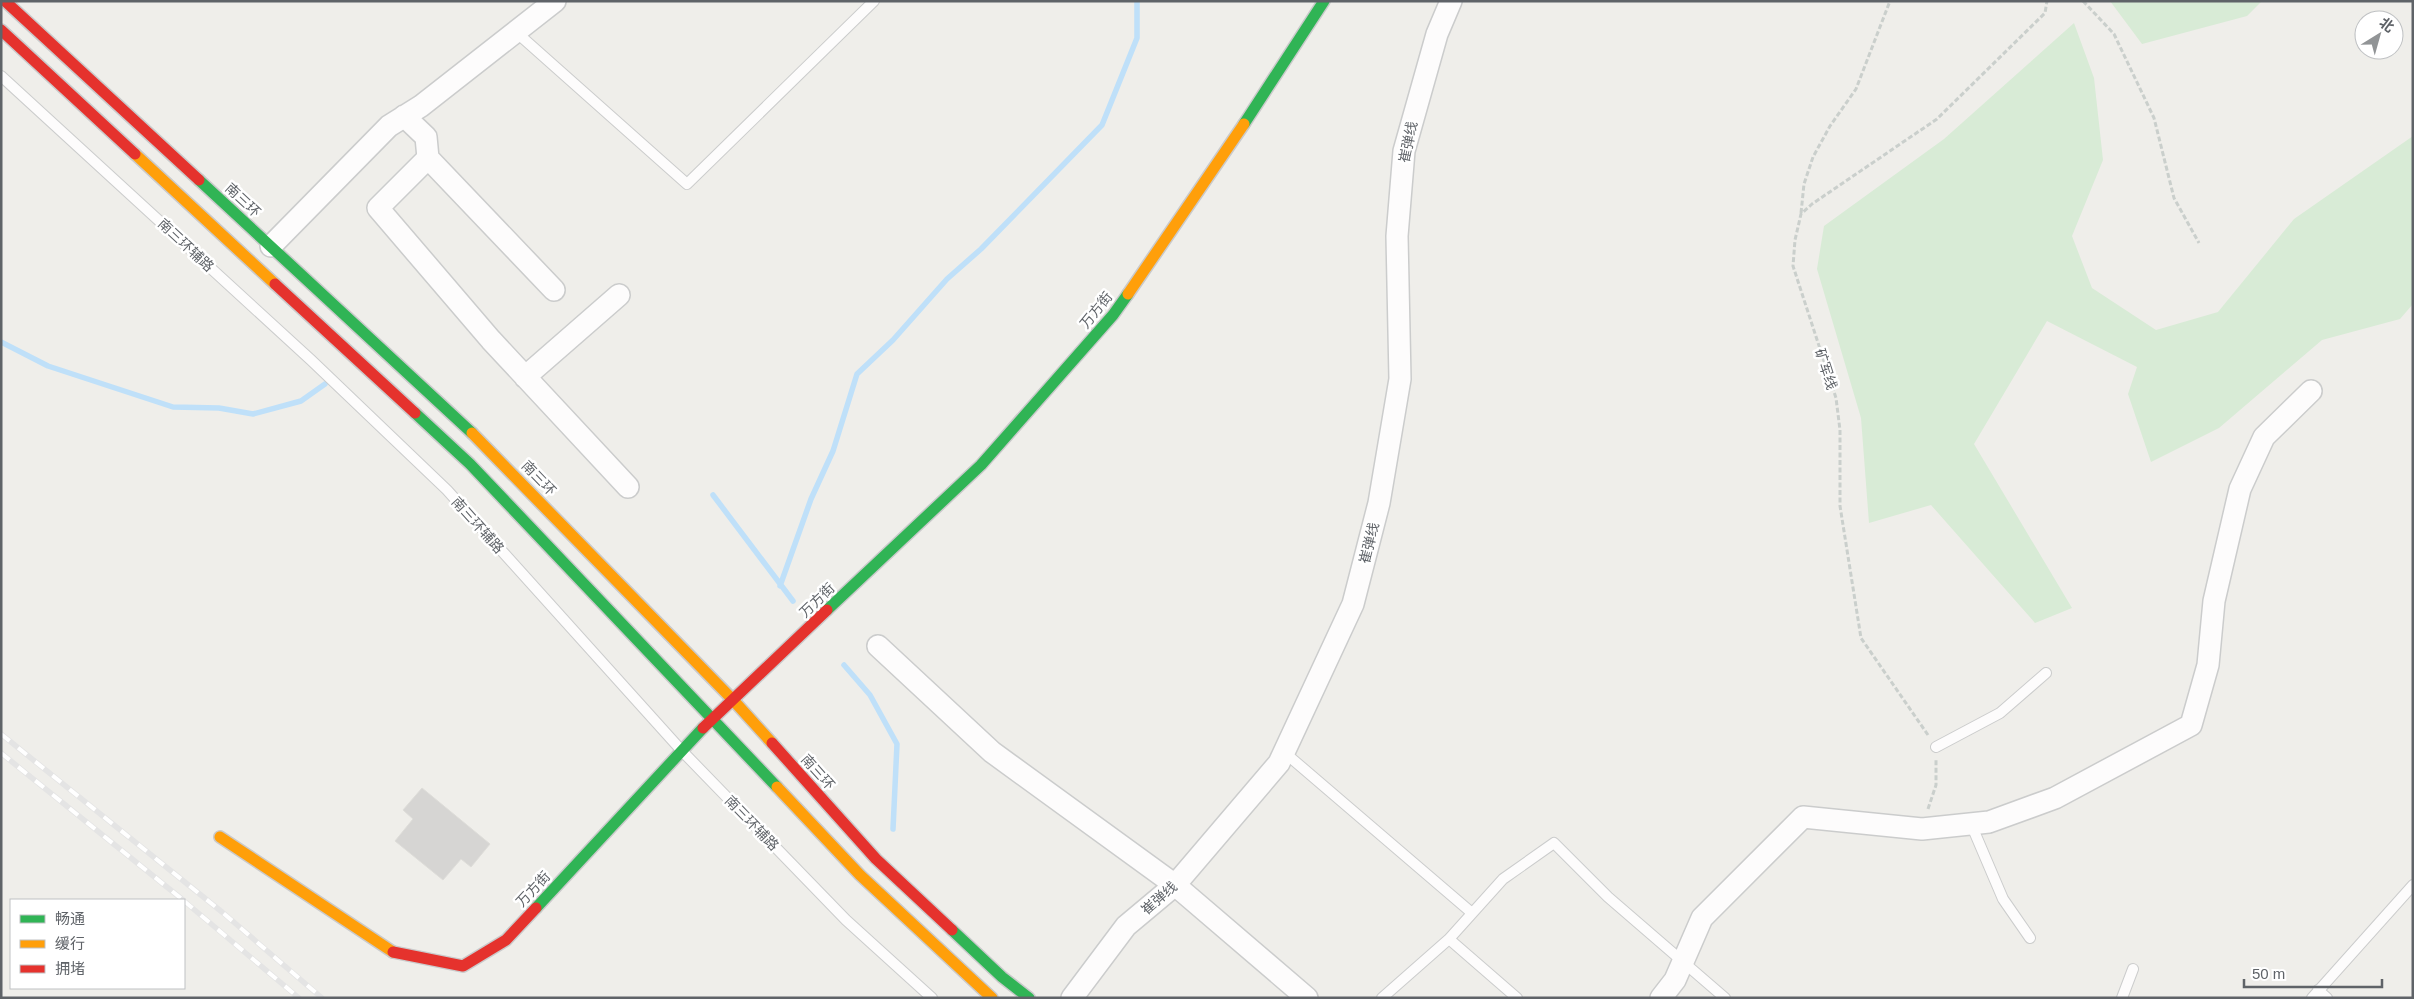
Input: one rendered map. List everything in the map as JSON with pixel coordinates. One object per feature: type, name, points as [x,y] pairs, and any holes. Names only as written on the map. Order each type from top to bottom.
[{"type":"main road","name":"南三环","points":[[6,1],[490,449],[734,701],[876,859],[1002,976],[1029,998]]},
{"type":"main road","name":"万方街","points":[[220,837],[393,952],[463,966],[506,940],[713,718],[734,701],[981,465],[1113,315],[1258,105],[1324,1]]},
{"type":"main road","points":[[1,30],[470,464],[860,875],[992,998]]},
{"type":"street","points":[[271,246],[389,126],[555,1]]},
{"type":"street","name":"崔弹线","points":[[1072,998],[1126,926],[1175,885],[1279,763],[1353,604],[1379,503],[1400,379],[1396,236],[1404,151],[1437,34],[1451,1]]},
{"type":"street","points":[[404,116],[426,137],[428,158],[554,290]]},
{"type":"street","points":[[428,158],[378,208],[525,377],[628,487]]},
{"type":"street","points":[[525,377],[619,295]]},
{"type":"street","points":[[1661,998],[1675,980],[1702,918],[1803,817],[1922,829],[1989,822],[2055,798],[2190,725],[2208,665],[2214,601],[2240,489],[2264,437],[2311,391]]},
{"type":"street","points":[[878,646],[992,752],[1175,885],[1307,998]]},
{"type":"lane","points":[[516,32],[688,184],[874,1]]},
{"type":"lane","name":"南三环辅路","points":[[1,76],[312,360],[447,490],[682,751],[846,920],[932,998]]},
{"type":"lane","points":[[1936,747],[2000,713],[2046,673]]},
{"type":"lane","points":[[1284,752],[1472,914]]},
{"type":"lane","points":[[1971,824],[2003,899],[2030,938]]},
{"type":"lane","points":[[1382,998],[1449,939],[1503,879],[1554,843],[1608,897],[1684,960],[1725,998]]},
{"type":"lane","points":[[2327,998],[2315,994],[2413,885]]},
{"type":"lane","points":[[1449,939],[1517,998]]},
{"type":"lane","points":[[2122,998],[2133,969]]},
{"type":"path","name":"矿军线","points":[[1890,1],[1856,88],[1830,126],[1813,157],[1804,184],[1793,266],[1836,398],[1840,430],[1840,506],[1861,638],[1936,747]]},
{"type":"path","points":[[1801,214],[1812,204],[1938,119],[2044,13],[2047,1]]},
{"type":"path","points":[[2083,1],[2114,34],[2150,110],[2174,198],[2199,243]]},
{"type":"path","points":[[1922,829],[1936,785],[1936,747]]},
{"type":"green space","points":[[2110,1],[2262,1],[2247,16],[2142,44]]},
{"type":"green space","points":[[2074,23],[2094,78],[2103,160],[2072,236],[2092,288],[2156,330],[2218,312],[2294,219],[2413,136],[2413,304],[2400,319],[2322,340],[2219,428],[2151,462],[2128,394],[2137,367],[2047,321],[1974,444],[2072,608],[2035,623],[1931,505],[1869,523],[1861,418],[1817,269],[1824,226],[1944,139]]},
{"type":"building","points":[[422,788],[490,844],[471,867],[461,859],[443,880],[395,841],[413,819],[403,810]]},
{"type":"waterway","points":[[780,586],[811,499],[833,451],[857,374],[893,340],[947,279],[981,249],[1102,125],[1137,38],[1137,1]]},
{"type":"waterway","points":[[1,342],[48,366],[173,407],[219,408],[253,414],[301,401],[325,384]]},
{"type":"waterway","points":[[713,495],[793,601]]},
{"type":"waterway","points":[[844,665],[870,695],[897,744],[893,829]]},
{"type":"railway","points":[[1,734],[222,912],[322,998]]},
{"type":"railway","points":[[1,753],[182,899]]},
{"type":"railway","points":[[185,902],[299,998]]},
{"type":"traffic: fast","points":[[1244,124],[1324,1]]},
{"type":"traffic: fast","points":[[199,180],[472,433]]},
{"type":"traffic: fast","points":[[827,610],[981,465],[1113,315],[1128,294]]},
{"type":"traffic: fast","points":[[415,413],[470,464],[777,787]]},
{"type":"traffic: fast","points":[[536,908],[703,728]]},
{"type":"traffic: fast","points":[[952,930],[1002,977],[1029,998]]},
{"type":"traffic: slow","points":[[1128,294],[1244,124]]},
{"type":"traffic: slow","points":[[135,154],[275,284]]},
{"type":"traffic: slow","points":[[472,433],[734,701],[772,743]]},
{"type":"traffic: slow","points":[[777,787],[860,875],[992,998]]},
{"type":"traffic: slow","points":[[220,837],[393,952]]},
{"type":"traffic: jam","points":[[5,1],[199,180]]},
{"type":"traffic: jam","points":[[1,30],[135,154]]},
{"type":"traffic: jam","points":[[275,284],[415,413]]},
{"type":"traffic: jam","points":[[703,728],[827,610]]},
{"type":"traffic: jam","points":[[772,743],[876,859],[952,930]]},
{"type":"traffic: jam","points":[[393,952],[463,966],[506,940],[536,908]]}]
